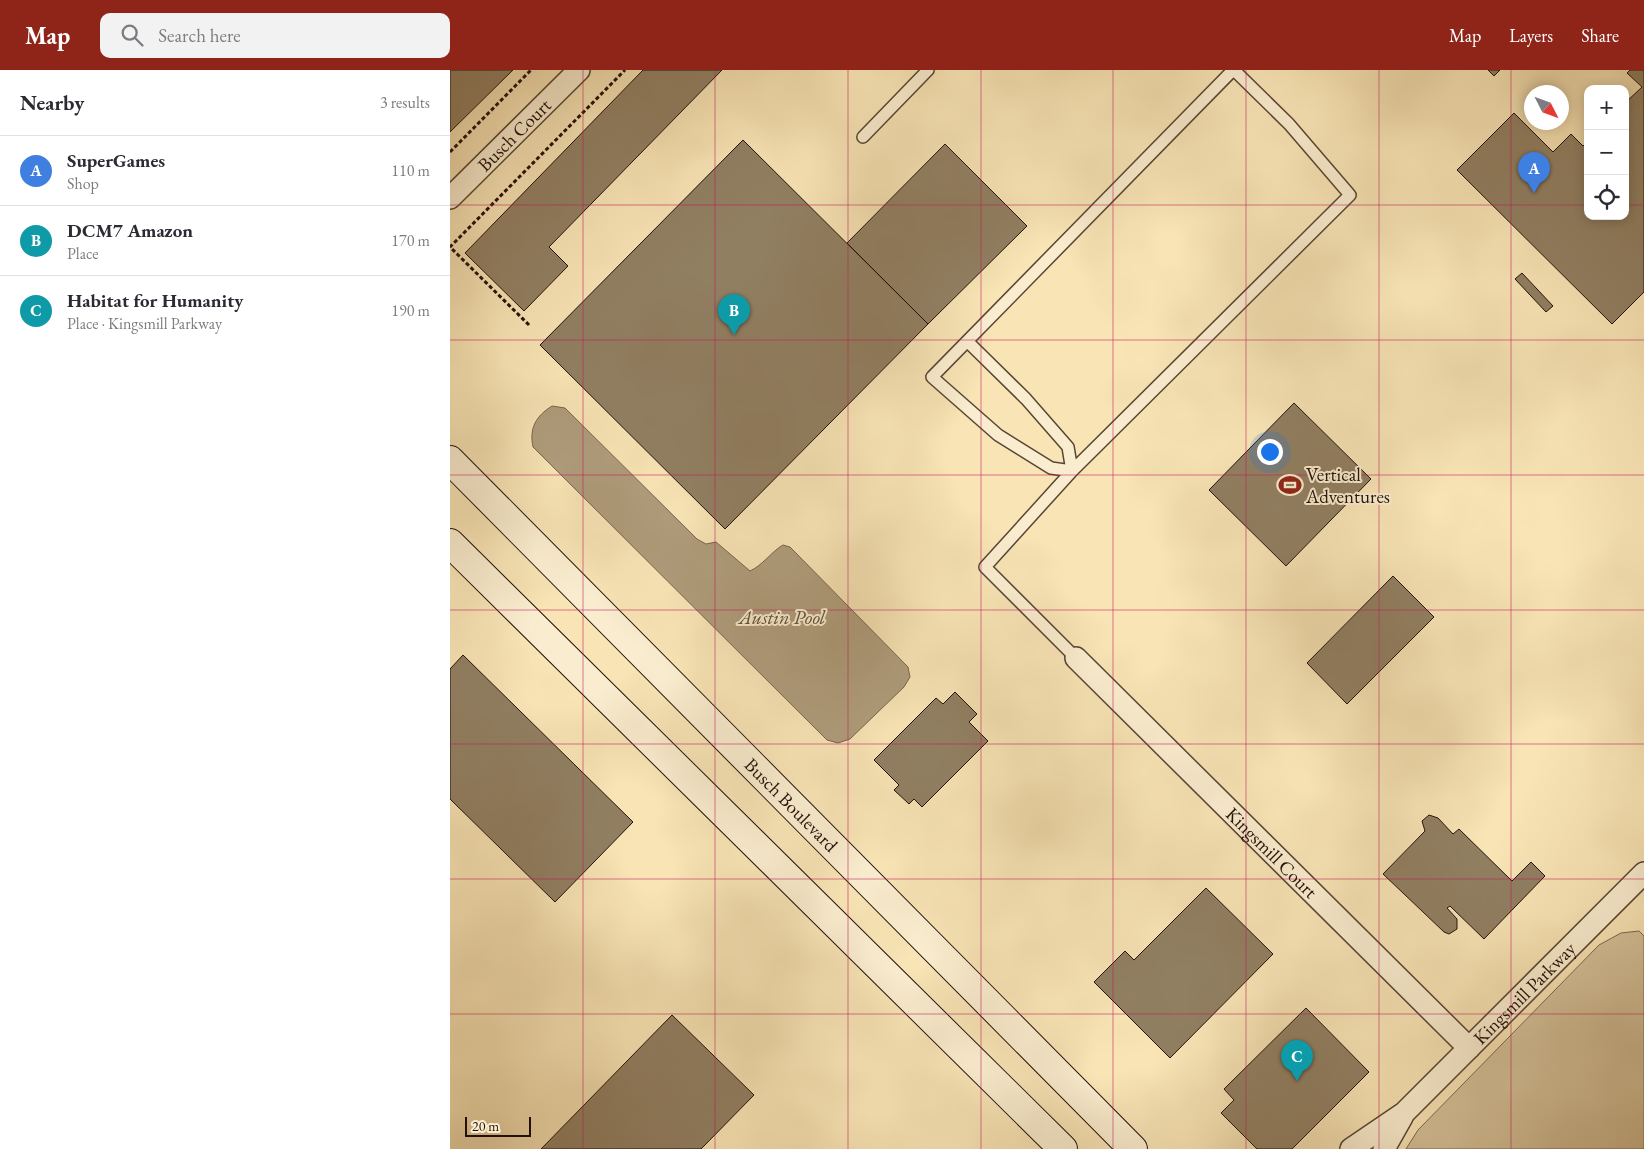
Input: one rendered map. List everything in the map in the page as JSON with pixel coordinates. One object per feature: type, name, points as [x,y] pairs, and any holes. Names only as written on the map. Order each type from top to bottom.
[{"type":"main road","name":"Busch Boulevard","points":[[450,460],[1133,1149]]},
{"type":"main road","points":[[450,543],[1063,1149]]},
{"type":"street","name":"Busch Court","points":[[450,198],[578,70]]},
{"type":"street","name":"Kingsmill Court","points":[[1076,658],[1469,1048]]},
{"type":"street","name":"Kingsmill Parkway","points":[[1351,1149],[1404,1112],[1644,873]]},
{"type":"street","name":"Kingsmill Parkway","points":[[1384,1149],[1404,1112]]},
{"type":"lane","points":[[863,137],[928,70]]},
{"type":"lane","points":[[1072,471],[1051,468],[998,436],[932,377],[1234,70],[1289,124],[1350,195],[1072,471],[985,567],[1076,658]]},
{"type":"lane","points":[[968,342],[1026,399],[1068,447],[1072,471]]},
{"type":"path","points":[[450,152],[531,70]]},
{"type":"path","points":[[529,325],[450,247],[625,70]]},
{"type":"shaded area","points":[[1639,931],[1644,936],[1644,1149],[1406,1149],[1418,1130],[1599,945],[1621,933]]},
{"type":"water","name":"Austin Pool","points":[[552,406],[565,408],[697,539],[706,544],[716,542],[750,571],[783,545],[790,547],[908,667],[910,677],[904,687],[850,739],[838,743],[827,740],[533,447],[532,434],[535,423]]},
{"type":"building","points":[[450,70],[513,70],[450,132]]},
{"type":"building","points":[[643,70],[722,70],[549,247],[568,266],[524,311],[465,253]]},
{"type":"building","points":[[1488,70],[1500,70],[1494,76]]},
{"type":"building","points":[[1630,70],[1644,70],[1644,292],[1612,324],[1457,170],[1514,113],[1524,123],[1524,130],[1531,130],[1553,152],[1571,134],[1584,145],[1584,220],[1629,220],[1629,99],[1642,87],[1627,73]]},
{"type":"building","points":[[743,140],[928,324],[725,529],[540,345]]},
{"type":"building","points":[[945,144],[1027,226],[928,324],[847,243]]},
{"type":"building","points":[[1522,273],[1553,306],[1546,312],[1515,279]]},
{"type":"building","name":"Vertical Adventures","points":[[1294,403],[1371,479],[1286,566],[1209,490]]},
{"type":"building","points":[[1393,576],[1434,617],[1347,704],[1307,663]]},
{"type":"building","points":[[463,655],[633,822],[555,902],[450,799],[450,669]]},
{"type":"building","points":[[955,692],[977,714],[969,722],[988,741],[922,807],[914,799],[909,804],[894,790],[899,785],[874,760],[936,698],[943,704]]},
{"type":"building","points":[[1429,815],[1438,818],[1453,834],[1459,829],[1512,881],[1531,862],[1545,876],[1484,939],[1450,906],[1447,908],[1457,919],[1457,929],[1449,934],[1444,932],[1383,874],[1425,831],[1422,821]]},
{"type":"building","points":[[1206,888],[1273,954],[1170,1058],[1094,982],[1125,951],[1134,960]]},
{"type":"building","points":[[1306,1008],[1369,1072],[1292,1149],[1257,1149],[1221,1113],[1234,1100],[1224,1089]]},
{"type":"building","points":[[672,1015],[754,1095],[701,1149],[541,1149]]},
{"type":"place","name":"SuperGames","points":[[1534,193]]},
{"type":"place","name":"DCM7 Amazon","points":[[734,335]]},
{"type":"place","name":"Vertical Adventures","points":[[1290,485]]},
{"type":"place","name":"Habitat for Humanity","points":[[1297,1081]]}]
